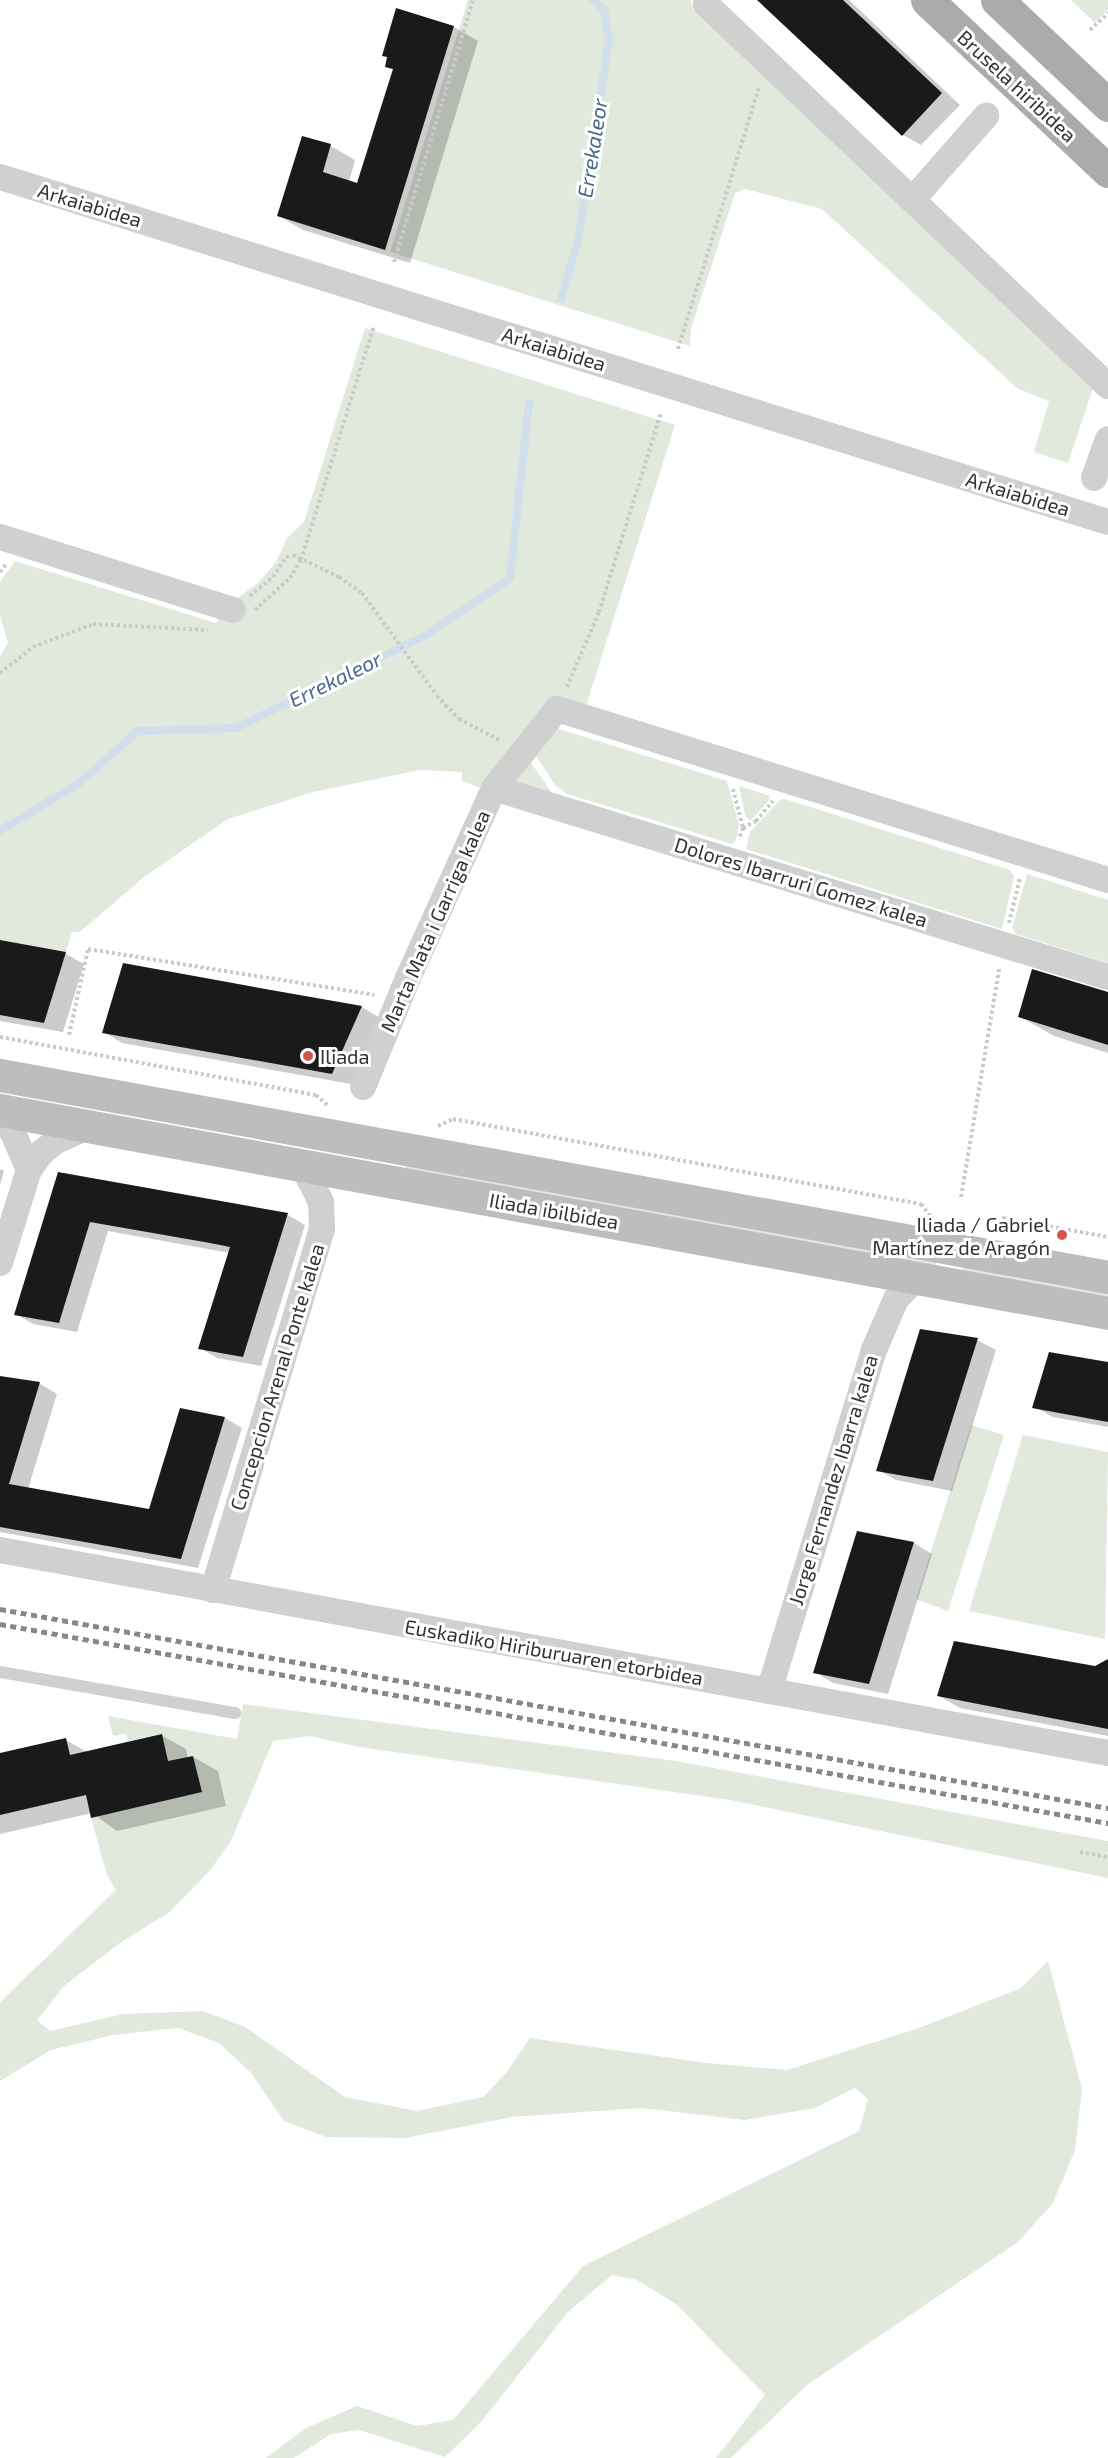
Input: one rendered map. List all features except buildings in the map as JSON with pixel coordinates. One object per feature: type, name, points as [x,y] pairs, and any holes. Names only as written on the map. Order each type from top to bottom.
[{"type":"main road","name":"Brusela hiribidea","points":[[927,0],[1108,171]]},
{"type":"main road","points":[[997,0],[1108,105]]},
{"type":"street","points":[[707,0],[706,4],[914,199],[1108,386]]},
{"type":"street","points":[[914,199],[986,116]]},
{"type":"street","name":"Arkaiabidea","points":[[0,177],[1108,522]]},
{"type":"street","points":[[1094,478],[1108,439]]},
{"type":"street","points":[[0,537],[243,611]]},
{"type":"street","points":[[557,709],[1108,880]]},
{"type":"street","name":"Marta Mata i Garriga kalea","points":[[363,1088],[399,999],[494,788],[525,754],[557,709]]},
{"type":"street","name":"Dolores Ibarruri Gomez kalea","points":[[494,788],[1108,977]]},
{"type":"street","name":"Iliada ibilbidea","points":[[0,1075],[1108,1277]]},
{"type":"street","name":"Iliada ibilbidea","points":[[0,1110],[1108,1313]]},
{"type":"street","points":[[0,1115],[13,1133],[29,1170]]},
{"type":"street","points":[[0,1263],[29,1170],[42,1152],[56,1141],[87,1127]]},
{"type":"street","name":"Concepcion Arenal Ponte kalea","points":[[213,1590],[322,1229],[321,1202],[302,1165]]},
{"type":"street","name":"Jorge Fernandez Ibarra kalea","points":[[770,1691],[874,1350],[896,1299],[916,1278]]},
{"type":"street","name":"Euskadiko Hiriburuaren etorbidea","points":[[0,1550],[1108,1753]]},
{"type":"lane","points":[[0,1672],[235,1713]]},
{"type":"path","points":[[394,261],[473,0]]},
{"type":"path","points":[[1090,30],[1108,13]]},
{"type":"path","points":[[678,350],[767,61]]},
{"type":"path","points":[[243,611],[290,578],[301,560],[374,325]]},
{"type":"path","points":[[557,709],[599,612],[661,412]]},
{"type":"path","points":[[243,611],[273,577],[286,557],[293,555],[339,576],[362,593],[437,696],[459,719],[525,754]]},
{"type":"path","points":[[0,673],[33,647],[93,624],[215,630]]},
{"type":"path","points":[[726,762],[743,828],[733,861]]},
{"type":"path","points":[[743,828],[756,821],[791,782]]},
{"type":"path","points":[[961,1197],[1004,944],[1025,854]]},
{"type":"path","points":[[69,1035],[88,949],[399,999]]},
{"type":"path","points":[[0,1037],[316,1095],[332,1110]]},
{"type":"path","points":[[433,1128],[453,1119],[921,1204],[933,1219]]},
{"type":"path","points":[[982,1228],[1003,1218],[1108,1237]]},
{"type":"path","points":[[1080,1852],[1108,1857]]},
{"type":"shaded area","points":[[468,0],[691,0],[693,9],[1093,388],[1068,463],[1034,452],[1049,401],[1018,389],[822,209],[745,189],[735,193],[691,329],[690,346],[390,252]]},
{"type":"shaded area","points":[[1071,0],[1108,0],[1108,9],[1095,23]]},
{"type":"shaded area","points":[[365,328],[675,425],[586,706],[572,702],[556,728],[727,781],[739,824],[736,840],[732,844],[567,794],[555,785],[536,756],[531,763],[557,800],[483,789],[462,781],[462,772],[420,770],[313,792],[228,819],[144,877],[80,932],[72,932],[66,952],[0,940],[0,656],[8,643],[0,615],[0,582],[15,561],[216,623],[237,598],[258,583],[276,562],[287,538],[304,522]]},
{"type":"shaded area","points":[[739,786],[770,796],[767,803],[750,821],[745,815]]},
{"type":"shaded area","points":[[785,799],[1010,870],[1014,877],[1002,929],[746,849],[750,832],[780,800]]},
{"type":"shaded area","points":[[1027,874],[1108,900],[1108,963],[1016,934],[1012,928]]},
{"type":"shaded area","points":[[407,1160],[937,1257],[935,1270],[404,1173]]},
{"type":"shaded area","points":[[964,1262],[1108,1288],[1108,1301],[962,1274]]},
{"type":"shaded area","points":[[971,1425],[1004,1435],[948,1611],[916,1599]]},
{"type":"shaded area","points":[[1023,1435],[1108,1452],[1105,1639],[969,1611]]},
{"type":"shaded area","points":[[243,1704],[676,1761],[1108,1841],[1108,1878],[730,1800],[359,1747],[310,1736],[273,1741],[231,1841],[211,1869],[170,1912],[120,1943],[64,1986],[37,2020],[50,2031],[123,2014],[203,2011],[245,2027],[345,2097],[417,2111],[483,2097],[506,2073],[530,2038],[707,2063],[787,2070],[919,2028],[1021,1988],[1048,1961],[1082,2089],[1075,2150],[1053,2203],[1018,2242],[807,2385],[731,2458],[716,2458],[765,2395],[676,2304],[637,2280],[612,2275],[568,2312],[481,2422],[445,2457],[359,2430],[331,2434],[294,2458],[266,2458],[306,2428],[357,2406],[417,2426],[453,2420],[583,2266],[859,2131],[868,2099],[855,2088],[815,2108],[745,2120],[641,2108],[512,2117],[405,2138],[326,2137],[284,2121],[251,2073],[219,2043],[178,2028],[113,2035],[51,2050],[0,2081],[0,2002],[116,1890],[107,1875],[91,1818],[202,1792],[193,1756],[168,1761],[161,1734],[128,1741],[126,1734],[113,1736],[108,1716],[237,1739]]},
{"type":"waterway","name":"Errekaleor","points":[[561,299],[578,240],[609,40],[604,10],[593,0]]},
{"type":"waterway","name":"Errekaleor","points":[[0,831],[78,784],[138,731],[236,728],[430,633],[510,578],[529,403]]},
{"type":"railway","points":[[0,1609],[1108,1808]]},
{"type":"railway","points":[[0,1624],[1108,1823]]},
{"type":"place","name":"Iliada","points":[[308,1056]]},
{"type":"place","name":"Iliada / Gabriel Martínez de Aragón","points":[[1062,1235]]}]
